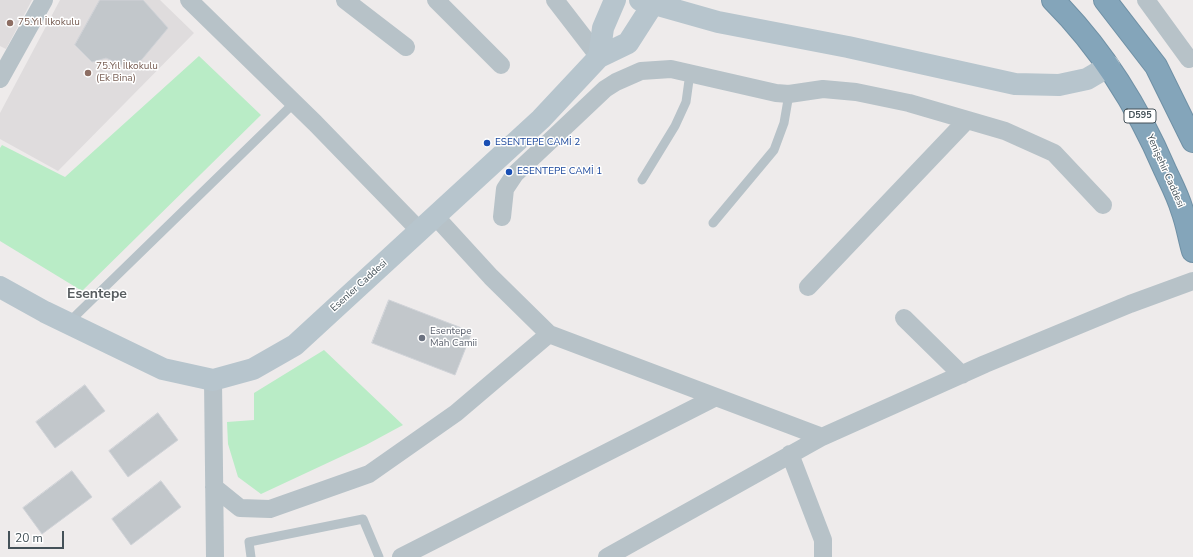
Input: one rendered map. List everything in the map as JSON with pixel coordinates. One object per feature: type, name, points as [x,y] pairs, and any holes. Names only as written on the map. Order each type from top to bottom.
[{"type":"highway","name":"Yenişehir Caddesi","points":[[1053,0],[1071,18],[1109,66],[1133,103],[1153,141],[1182,209],[1193,251]]},
{"type":"highway","points":[[1104,0],[1156,66],[1193,141]]},
{"type":"street","points":[[0,79],[44,0]]},
{"type":"street","points":[[190,0],[420,231]]},
{"type":"street","points":[[344,0],[406,47]]},
{"type":"street","points":[[436,0],[501,65]]},
{"type":"street","points":[[555,0],[599,56]]},
{"type":"street","points":[[599,56],[603,28],[615,0]]},
{"type":"street","points":[[1146,0],[1191,64]]},
{"type":"street","points":[[646,2],[718,22],[848,47],[1015,84],[1059,85],[1086,79],[1109,66]]},
{"type":"street","name":"Esenler Caddesi","points":[[0,287],[68,323],[163,369],[213,380],[253,369],[295,345],[541,119],[599,56],[628,43],[646,2]]},
{"type":"street","points":[[1191,64],[1193,42]]},
{"type":"street","points":[[502,217],[505,189],[515,174],[605,89],[616,82],[641,71],[671,69],[748,87],[789,94],[823,89],[856,92],[909,103],[1005,131],[1054,153],[1103,204]]},
{"type":"street","points":[[808,287],[967,120]]},
{"type":"street","points":[[436,217],[491,277],[549,334],[822,437]]},
{"type":"street","points":[[607,557],[822,437],[962,375],[1130,304],[1193,281]]},
{"type":"street","points":[[904,318],[962,375]]},
{"type":"street","points":[[214,487],[240,508],[270,509],[369,474],[456,414],[549,334]]},
{"type":"street","points":[[213,380],[215,557]]},
{"type":"street","points":[[402,557],[716,396]]},
{"type":"street","points":[[790,454],[823,540],[823,557]]},
{"type":"lane","points":[[642,180],[675,126],[686,102],[690,73]]},
{"type":"lane","points":[[713,223],[774,150],[784,124],[789,94]]},
{"type":"lane","points":[[68,323],[294,103]]},
{"type":"lane","points":[[251,557],[249,542],[363,520],[379,557]]},
{"type":"shaded area","name":"75.Yıl İlkokulu","points":[[0,0],[32,0],[6,49],[0,46]]},
{"type":"shaded area","name":"75.Yıl İlkokulu (Ek Bina)","points":[[60,0],[160,0],[194,33],[58,171],[0,139],[0,113]]},
{"type":"green space","points":[[199,56],[261,115],[82,291],[0,241],[0,148],[2,145],[65,177]]},
{"type":"green space","points":[[324,350],[403,425],[366,445],[261,494],[238,477],[228,444],[227,422],[254,420],[254,393]]},
{"type":"building","points":[[100,0],[143,0],[168,28],[133,70],[106,58],[92,62],[75,45]]},
{"type":"building","name":"Esentepe Mah Camii","points":[[389,300],[472,332],[455,375],[372,343]]},
{"type":"building","points":[[85,385],[105,411],[55,448],[36,422]]},
{"type":"building","points":[[158,413],[178,440],[128,477],[109,451]]},
{"type":"building","points":[[72,471],[92,497],[42,534],[23,508]]},
{"type":"building","points":[[161,481],[181,507],[131,545],[112,519]]},
{"type":"place","name":"75.Yıl İlkokulu","points":[[10,23]]},
{"type":"place","name":"75.Yıl İlkokulu (Ek Bina)","points":[[88,73]]},
{"type":"place","name":"ESENTEPE CAMİ 2","points":[[487,143]]},
{"type":"place","name":"ESENTEPE CAMİ 1","points":[[509,172]]},
{"type":"place","name":"Esentepe Mah Camii","points":[[422,338]]},
{"type":"district","name":"Esentepe","points":[[97,295]]}]
